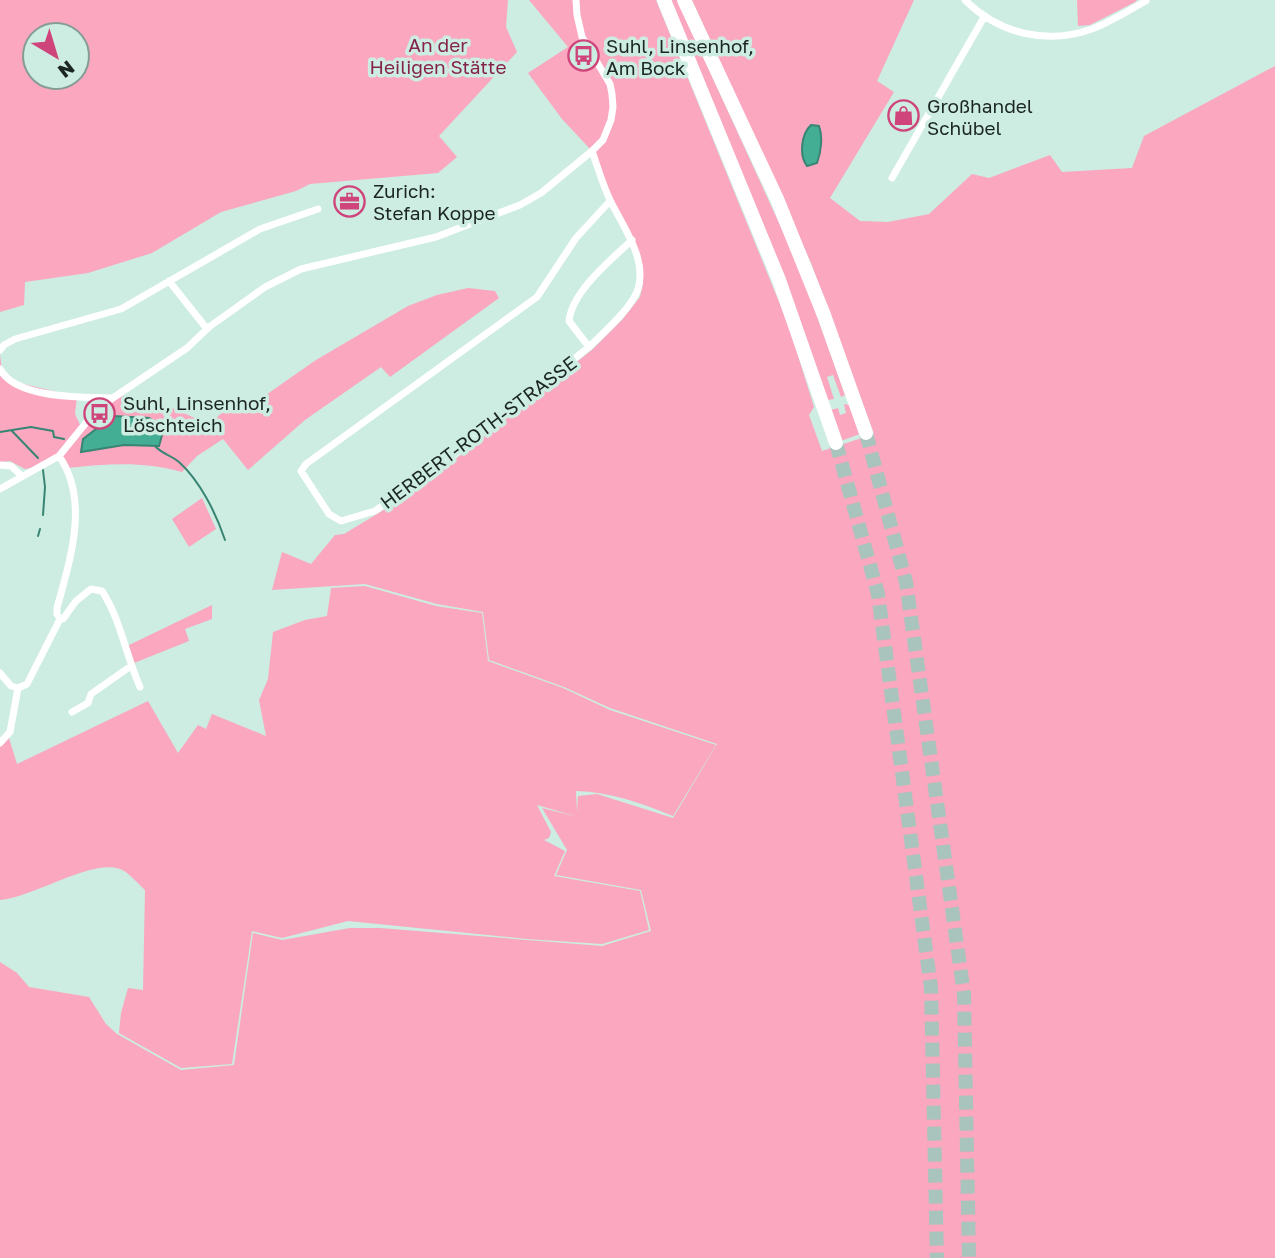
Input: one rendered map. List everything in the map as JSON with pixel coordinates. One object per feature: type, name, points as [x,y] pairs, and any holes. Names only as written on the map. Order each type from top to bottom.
[{"type":"highway","points":[[664,0],[779,280],[836,443]]},
{"type":"highway","points":[[684,0],[782,211],[824,315],[866,433]]},
{"type":"street","points":[[0,489],[59,456],[89,417],[112,398],[187,348],[207,329],[265,287],[301,269],[426,240],[520,205],[541,194],[592,151],[603,140],[611,120],[612,94],[610,84],[582,37],[576,16],[576,0]]},
{"type":"street","points":[[965,0],[984,17],[1024,34],[1061,36],[1094,28],[1146,1]]},
{"type":"street","points":[[892,178],[984,17]]},
{"type":"street","name":"HERBERT-ROTH-STRASSE","points":[[592,151],[610,201],[632,240],[640,280],[638,291],[609,328],[589,347],[452,456],[414,479],[374,511],[341,521],[335,519],[301,471],[306,464],[537,297],[576,238],[610,201]]},
{"type":"street","points":[[0,350],[15,339],[121,309],[260,229],[318,209]]},
{"type":"street","points":[[589,347],[569,321],[570,313],[597,272],[632,240]]},
{"type":"street","points":[[169,281],[207,329]]},
{"type":"street","points":[[0,369],[16,384],[69,398],[112,398]]},
{"type":"street","points":[[59,456],[68,468],[72,480],[76,510],[68,568],[57,608],[60,619]]},
{"type":"street","points":[[0,465],[10,466],[22,476]]},
{"type":"street","points":[[0,673],[11,686],[18,688],[27,684],[60,619],[63,619],[76,601],[95,588],[102,591],[114,614],[140,687]]},
{"type":"street","points":[[72,712],[88,703],[90,694],[131,666]]},
{"type":"street","points":[[0,743],[10,732],[18,688]]},
{"type":"green space","name":"An der Heiligen Stätte","points":[[0,0],[508,0],[506,27],[517,52],[439,136],[457,157],[438,173],[310,184],[296,191],[221,212],[152,253],[88,273],[25,282],[24,305],[0,312]]},
{"type":"green space","points":[[529,0],[656,0],[788,324],[814,407],[809,415],[822,451],[874,434],[811,263],[692,0],[914,0],[877,81],[894,92],[830,198],[860,221],[888,222],[929,214],[972,174],[989,178],[1050,155],[1062,172],[1132,168],[1144,136],[1275,66],[1275,1258],[0,1258],[0,962],[17,973],[29,987],[89,997],[106,1024],[117,1034],[181,1070],[234,1065],[253,933],[282,940],[350,928],[380,928],[602,946],[651,931],[641,890],[556,875],[567,850],[542,808],[578,817],[537,805],[551,832],[549,838],[544,840],[565,851],[554,876],[640,891],[649,930],[602,944],[348,921],[282,938],[252,931],[232,1064],[181,1068],[119,1033],[128,988],[143,990],[145,890],[133,878],[120,869],[94,869],[13,898],[0,900],[0,743],[8,735],[17,764],[148,701],[178,753],[198,725],[206,729],[212,714],[266,736],[259,700],[268,679],[273,632],[305,620],[327,616],[331,588],[365,586],[436,606],[482,613],[488,661],[563,688],[610,710],[716,745],[673,816],[626,799],[601,794],[576,791],[577,812],[578,796],[597,794],[673,818],[717,744],[610,708],[564,687],[489,660],[483,612],[437,604],[365,584],[272,590],[282,552],[311,564],[335,535],[344,534],[387,508],[421,479],[457,458],[593,349],[640,297],[643,284],[641,259],[637,257],[592,151],[562,119],[528,73],[568,47]]},
{"type":"green space","points":[[669,0],[677,0],[800,269],[845,395],[841,397],[833,375],[827,377],[834,399],[828,400]]},
{"type":"green space","points":[[1077,0],[1137,1],[1090,25],[1078,26]]},
{"type":"green space","points":[[468,288],[495,291],[499,298],[390,377],[381,367],[305,420],[248,470],[223,439],[197,456],[182,472],[139,465],[68,468],[59,456],[37,467],[25,469],[10,461],[0,462],[0,355],[2,370],[16,382],[77,397],[75,414],[81,427],[118,394],[157,401],[208,424],[235,403],[243,411],[316,360],[408,306],[437,295]],"holes":[[[113,416],[149,418],[164,428],[159,446],[124,445],[81,452],[83,439]]]},
{"type":"green space","points":[[844,404],[850,405],[860,434],[841,441],[831,410],[838,408],[840,415],[846,413]]},
{"type":"green space","points":[[202,498],[216,529],[189,547],[172,519]]},
{"type":"green space","points":[[212,605],[212,619],[185,629],[189,641],[134,663],[127,646]]},
{"type":"shaded area","points":[[811,125],[819,126],[821,144],[817,163],[807,166],[802,145]]},
{"type":"shaded area","points":[[113,416],[149,418],[164,428],[159,446],[124,445],[81,452],[83,439]]},
{"type":"waterway","points":[[0,432],[31,427],[53,431],[54,437],[64,439]]},
{"type":"waterway","points":[[12,431],[38,458]]},
{"type":"waterway","points":[[155,446],[179,462],[194,478],[212,508],[225,540]]},
{"type":"waterway","points":[[43,470],[43,515]]},
{"type":"waterway","points":[[38,536],[40,529]]},
{"type":"tunnel","points":[[866,433],[906,582],[964,994],[969,1258]]},
{"type":"tunnel","points":[[836,443],[878,594],[931,988],[937,1258]]},
{"type":"place","name":"Suhl, Linsenhof, Am Bock","points":[[583,56]]},
{"type":"place","name":"Großhandel Schübel","points":[[904,116]]},
{"type":"place","name":"Zurich: Stefan Koppe","points":[[350,201]]},
{"type":"place","name":"Suhl, Linsenhof, Löschteich","points":[[100,413]]}]
